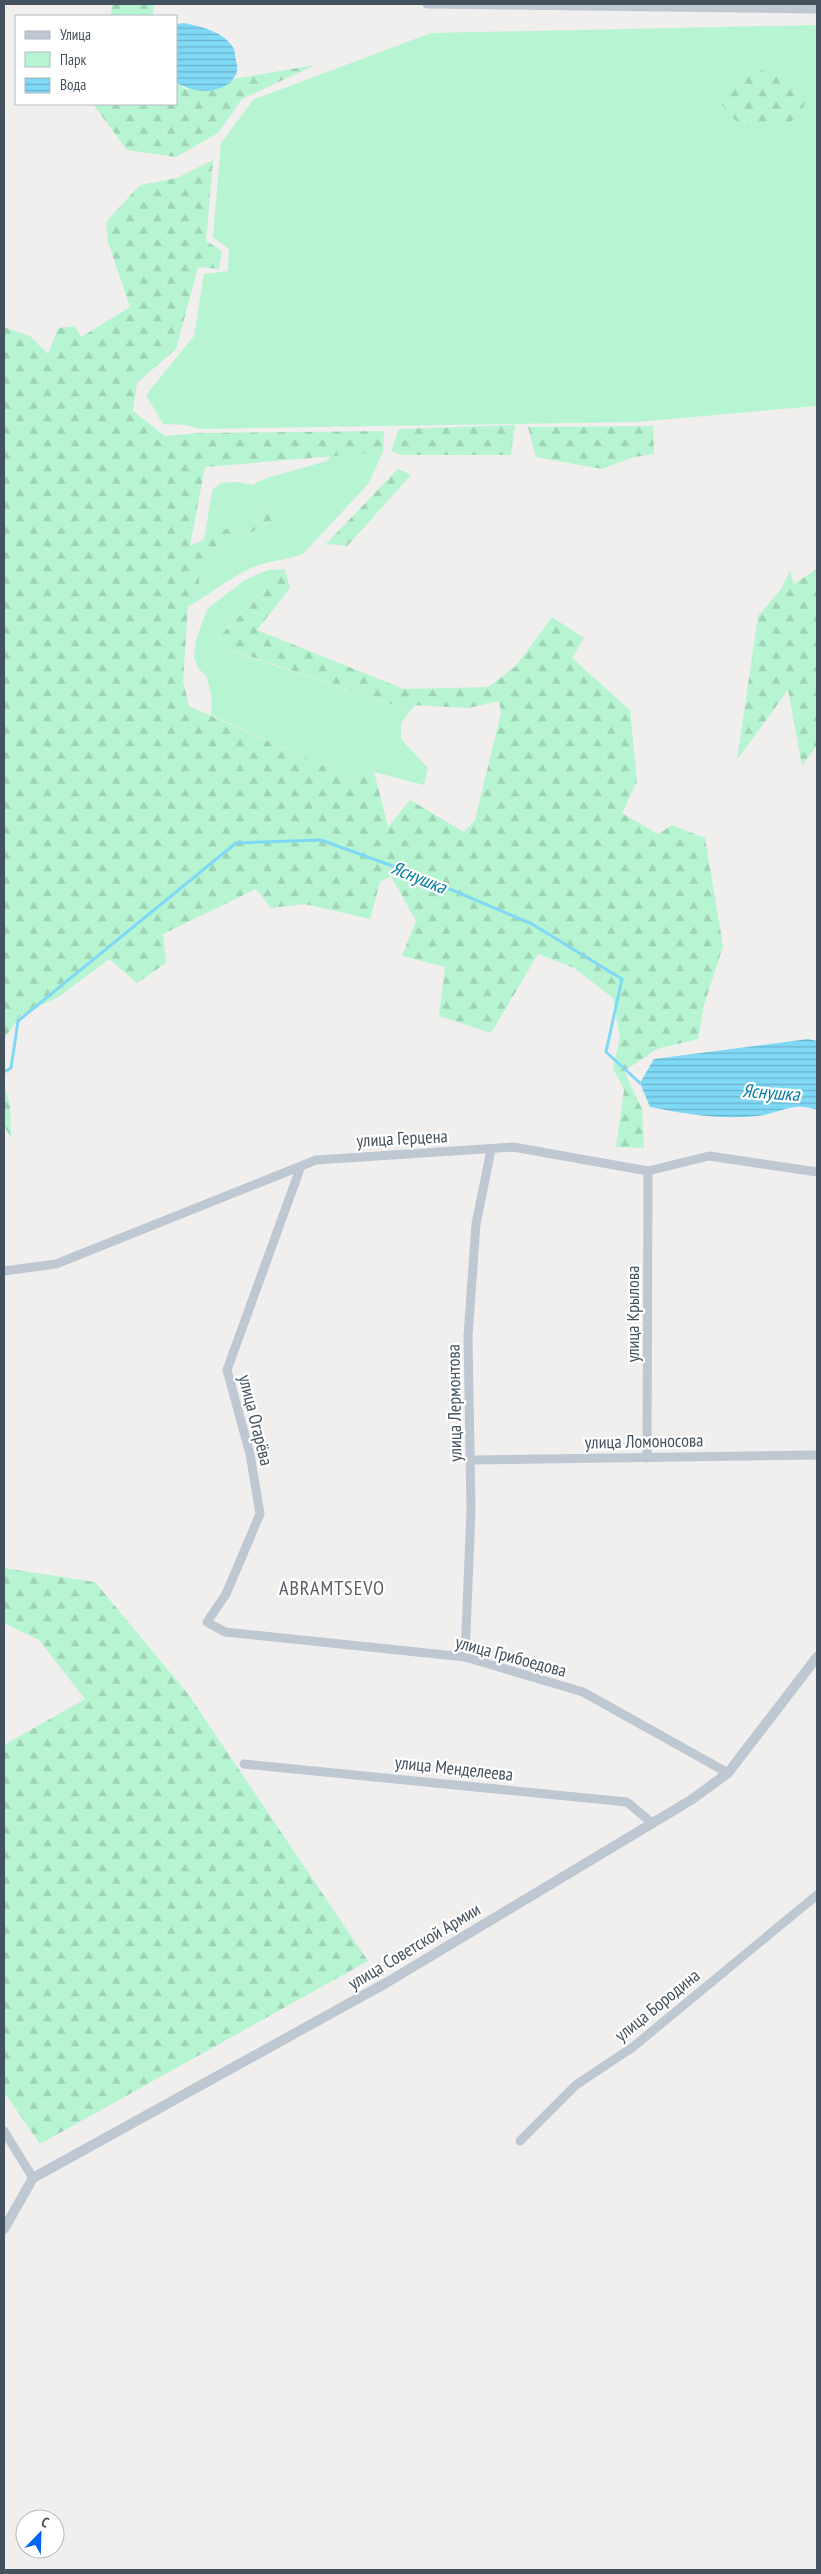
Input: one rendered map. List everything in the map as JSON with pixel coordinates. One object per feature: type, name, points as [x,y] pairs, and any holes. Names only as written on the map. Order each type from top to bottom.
[{"type":"street","points":[[427,4],[817,10]]},
{"type":"street","name":"улица Герцена","points":[[4,1271],[56,1264],[316,1160],[492,1150],[513,1147],[648,1170],[709,1156],[817,1172]]},
{"type":"street","name":"улица Лермонтова","points":[[465,1657],[471,1460],[468,1336],[476,1224],[492,1150]]},
{"type":"street","name":"улица Огарёва","points":[[207,1622],[226,1594],[260,1514],[250,1454],[227,1370],[301,1166]]},
{"type":"street","name":"улица Крылова","points":[[647,1458],[648,1170]]},
{"type":"street","name":"улица Ломоносова","points":[[471,1460],[817,1454]]},
{"type":"street","name":"улица Грибоедова","points":[[207,1622],[225,1632],[465,1657],[583,1692],[728,1772]]},
{"type":"street","name":"улица Советской Армии","points":[[33,2178],[386,1984],[691,1800],[728,1772],[817,1657]]},
{"type":"street","name":"улица Менделеева","points":[[244,1764],[627,1802],[652,1824]]},
{"type":"street","name":"улица Бородина","points":[[520,2141],[576,2085],[633,2047],[817,1895]]},
{"type":"street","points":[[4,2131],[33,2178],[4,2229]]},
{"type":"green space","points":[[112,4],[154,4],[153,15],[111,15]]},
{"type":"green space","points":[[817,25],[817,406],[636,422],[199,429],[187,425],[163,424],[146,395],[194,336],[204,274],[228,271],[229,249],[213,237],[221,143],[253,100],[431,33]]},
{"type":"green space","points":[[315,65],[242,99],[218,133],[176,157],[127,150],[94,105],[178,105],[178,84],[185,89],[219,88],[233,79]]},
{"type":"green space","points":[[761,70],[789,75],[808,96],[803,108],[790,122],[775,127],[742,128],[722,105],[733,88]]},
{"type":"green space","points":[[213,160],[206,241],[222,251],[219,269],[198,267],[176,349],[137,383],[133,411],[165,436],[201,433],[384,431],[383,452],[205,467],[190,546],[272,507],[273,520],[200,561],[198,601],[188,606],[183,681],[189,706],[345,775],[374,772],[388,827],[410,800],[464,832],[475,820],[501,713],[499,701],[468,708],[390,704],[228,649],[219,637],[285,569],[290,588],[257,630],[404,689],[488,687],[516,666],[552,617],[584,638],[572,658],[630,710],[637,781],[622,813],[658,834],[672,825],[705,838],[723,946],[704,1005],[698,1039],[657,1049],[624,1071],[642,1109],[644,1148],[616,1147],[624,1090],[613,1068],[620,1038],[613,998],[574,968],[538,954],[491,1033],[439,1016],[445,967],[402,956],[416,921],[391,876],[380,882],[370,919],[305,904],[271,908],[256,889],[163,934],[166,963],[137,983],[109,959],[60,996],[20,1016],[4,1039],[4,327],[30,336],[48,354],[58,328],[75,326],[81,337],[130,307],[108,242],[106,222],[140,185],[177,178]]},
{"type":"green space","points":[[515,425],[511,455],[401,455],[391,451],[399,429]]},
{"type":"green space","points":[[653,426],[654,454],[634,457],[602,469],[536,457],[528,427]]},
{"type":"green space","points":[[383,452],[368,484],[303,554],[253,567],[229,580],[198,601],[200,561],[273,520],[271,507],[204,540],[212,491],[220,483],[238,482],[252,485],[270,477],[327,461],[331,456]]},
{"type":"green space","points":[[398,469],[411,475],[347,546],[326,544]]},
{"type":"green space","points":[[285,569],[219,637],[229,650],[390,704],[415,705],[401,723],[401,739],[428,768],[424,785],[374,772],[345,775],[211,715],[212,700],[207,677],[198,668],[194,657],[196,640],[207,609],[245,580],[268,570]]},
{"type":"green space","points":[[817,569],[817,745],[802,766],[788,690],[737,760],[758,616],[781,589],[790,571],[794,584]]},
{"type":"green space","points":[[4,1083],[10,1105],[11,1138],[4,1126]]},
{"type":"green space","points":[[4,1568],[95,1582],[188,1694],[368,1961],[40,2144],[4,2092],[4,1745],[85,1699],[39,1640],[4,1623]]},
{"type":"water","points":[[184,23],[216,33],[233,47],[237,70],[235,77],[228,84],[221,88],[205,91],[178,83],[178,24]]},
{"type":"water","points":[[808,1039],[817,1041],[817,1110],[794,1107],[766,1115],[744,1117],[690,1114],[650,1107],[640,1083],[654,1059]]},
{"type":"waterway","name":"Яснушка","points":[[4,1072],[11,1068],[18,1021],[236,843],[321,840],[412,873],[532,924],[622,979],[606,1052],[640,1083],[644,1083]]},
{"type":"district","name":"ABRAMTSEVO","points":[[332,1588]]}]
